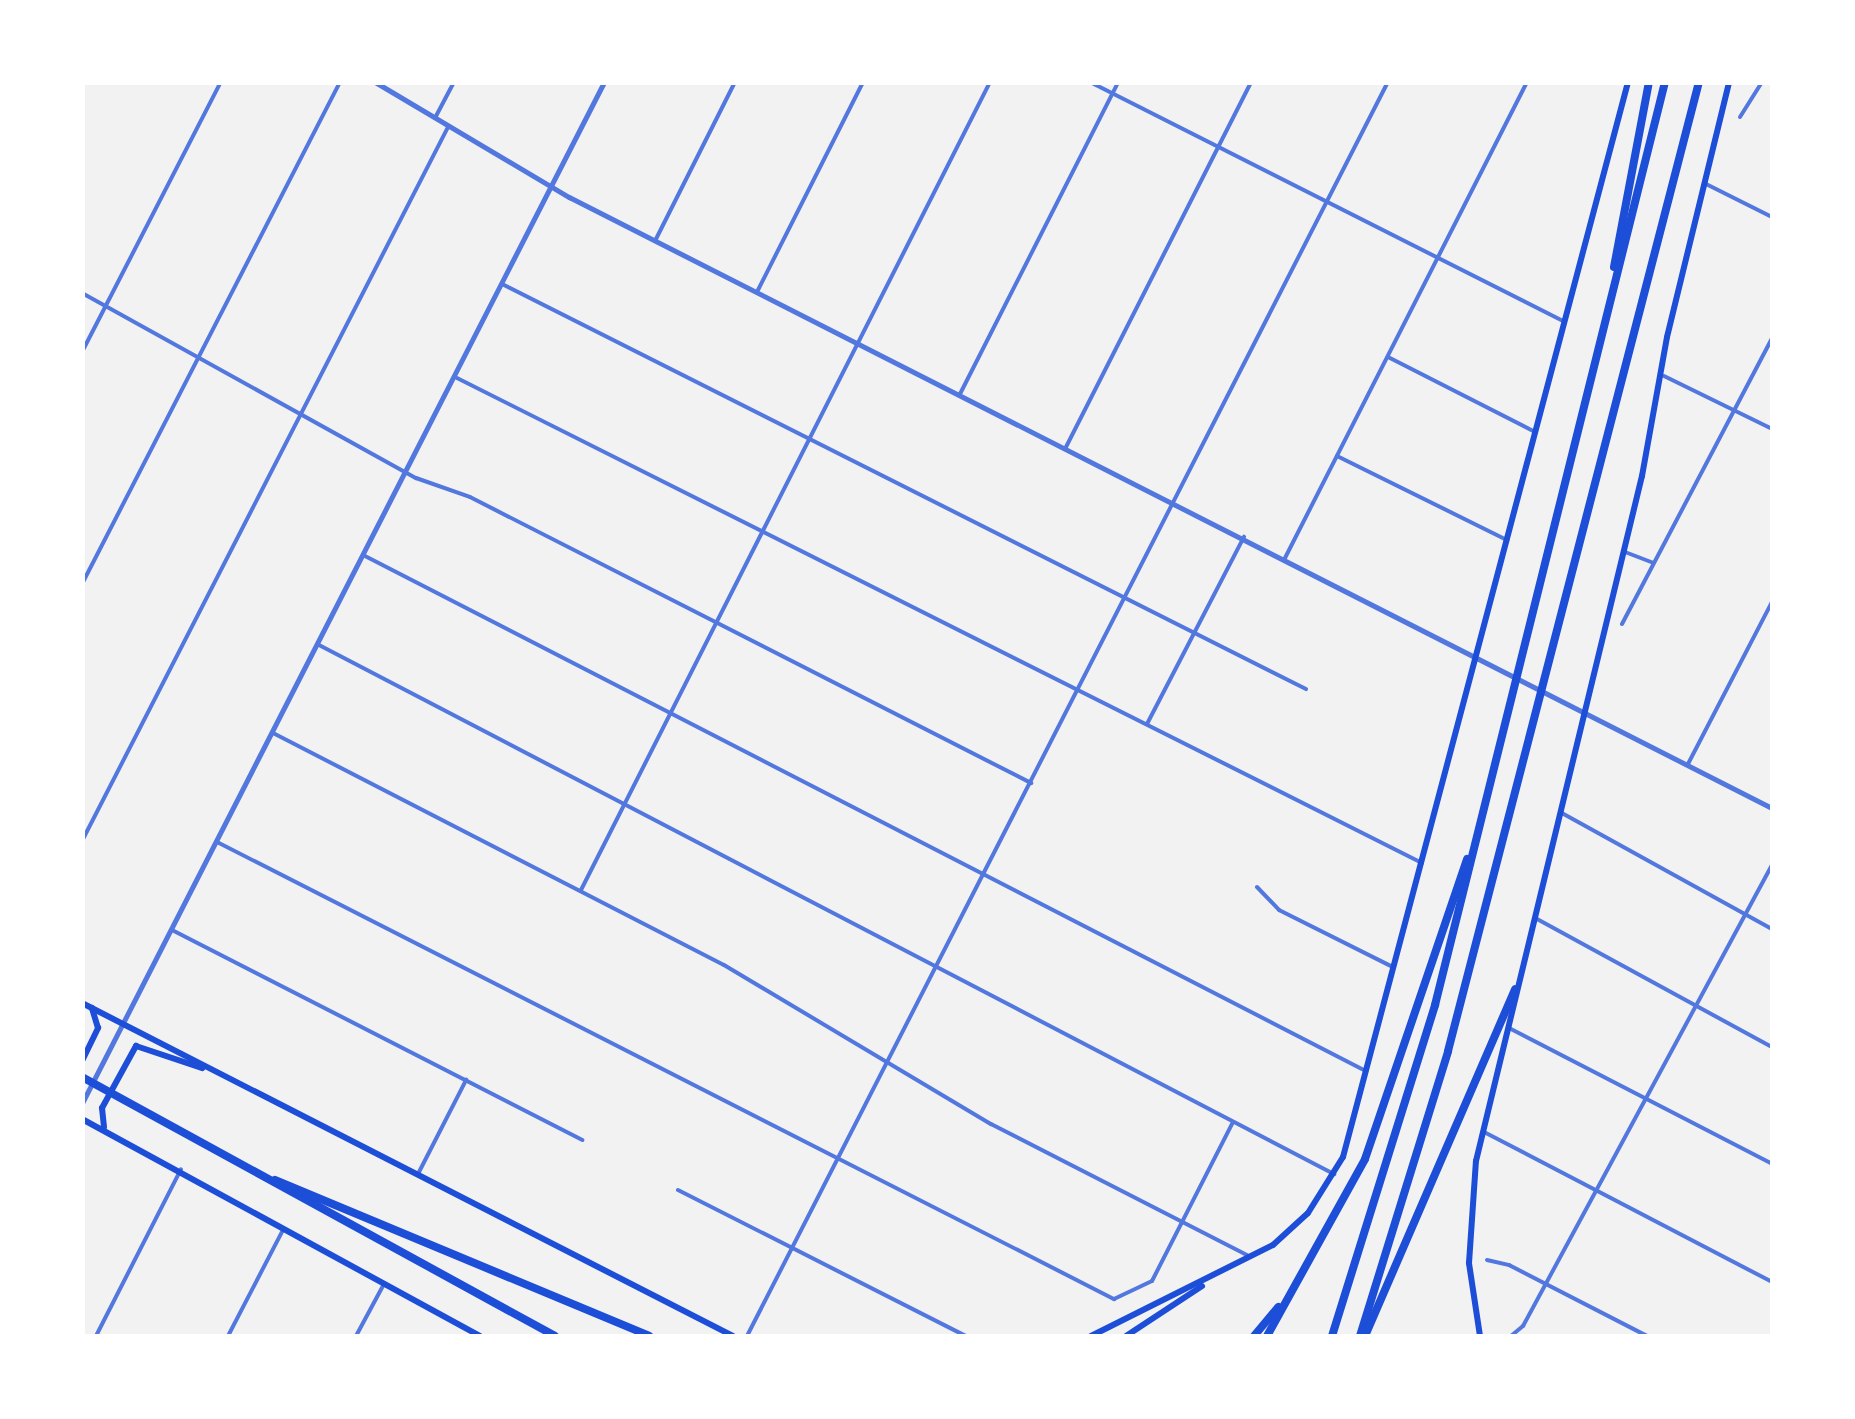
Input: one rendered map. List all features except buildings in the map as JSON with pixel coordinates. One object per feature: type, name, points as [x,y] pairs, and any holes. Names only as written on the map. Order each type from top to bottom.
[{"type":"highway","points":[[1604,326],[1649,82]]},
{"type":"highway","points":[[1332,1336],[1408,1104],[1665,82]]},
{"type":"highway","points":[[1363,1336],[1448,1052],[1699,82]]},
{"type":"highway","points":[[1267,1336],[1365,1159],[1478,829]]},
{"type":"highway","points":[[1363,1336],[1514,989]]},
{"type":"highway","points":[[82,1077],[555,1336]]},
{"type":"highway","points":[[242,1167],[649,1336]]},
{"type":"highway","points":[[1254,1336],[1302,1276]]},
{"type":"main road","points":[[1090,1336],[1253,1258],[1290,1232],[1334,1174],[1368,1072],[1396,968],[1628,82]]},
{"type":"main road","points":[[1480,1336],[1468,1235],[1484,1132],[1509,1028],[1514,989],[1624,552],[1729,82]]},
{"type":"main road","points":[[82,1003],[733,1336]]},
{"type":"main road","points":[[82,1061],[98,1028],[91,1007]]},
{"type":"main road","points":[[108,1131],[101,1110],[134,1048],[154,1047],[235,1081]]},
{"type":"main road","points":[[82,1119],[182,1168],[479,1336]]},
{"type":"main road","points":[[1126,1336],[1203,1285]]},
{"type":"street","points":[[82,352],[221,82]]},
{"type":"street","points":[[82,584],[340,82]]},
{"type":"street","points":[[375,82],[552,188],[1772,808]]},
{"type":"street","points":[[435,118],[454,82]]},
{"type":"street","points":[[83,1102],[408,474],[604,82]]},
{"type":"street","points":[[656,240],[735,82]]},
{"type":"street","points":[[757,292],[863,82]]},
{"type":"street","points":[[580,891],[990,82]]},
{"type":"street","points":[[1090,82],[1565,322]]},
{"type":"street","points":[[960,394],[1118,82]]},
{"type":"street","points":[[1066,447],[1251,82]]},
{"type":"street","points":[[748,1336],[1388,82]]},
{"type":"street","points":[[1286,558],[1527,82]]},
{"type":"street","points":[[1740,117],[1762,82]]},
{"type":"street","points":[[82,841],[448,126]]},
{"type":"street","points":[[1704,184],[1772,217]]},
{"type":"street","points":[[504,285],[1306,688]]},
{"type":"street","points":[[82,293],[408,474],[470,497],[1031,783]]},
{"type":"street","points":[[1622,624],[1772,338]]},
{"type":"street","points":[[1388,357],[1537,433]]},
{"type":"street","points":[[1664,376],[1772,429]]},
{"type":"street","points":[[457,378],[1422,863]]},
{"type":"street","points":[[1337,456],[1507,540]]},
{"type":"street","points":[[1147,725],[1244,537]]},
{"type":"street","points":[[1624,552],[1653,564]]},
{"type":"street","points":[[365,556],[1368,1072]]},
{"type":"street","points":[[1688,764],[1772,602]]},
{"type":"street","points":[[319,645],[1334,1174]]},
{"type":"street","points":[[274,733],[724,965],[888,1064],[1253,1258]]},
{"type":"street","points":[[1560,812],[1772,929]]},
{"type":"street","points":[[217,842],[1114,1300],[1136,1294],[1152,1282],[1233,1122]]},
{"type":"street","points":[[1511,1336],[1545,1284],[1772,865]]},
{"type":"street","points":[[1257,887],[1280,910],[1396,968]]},
{"type":"street","points":[[1533,916],[1772,1046]]},
{"type":"street","points":[[172,930],[582,1140]]},
{"type":"street","points":[[1509,1028],[1772,1164]]},
{"type":"street","points":[[418,1175],[466,1080]]},
{"type":"street","points":[[1484,1132],[1772,1282]]},
{"type":"street","points":[[96,1336],[182,1168]]},
{"type":"street","points":[[678,1190],[966,1336]]},
{"type":"street","points":[[228,1336],[285,1226]]},
{"type":"street","points":[[1487,1260],[1545,1284],[1647,1336]]},
{"type":"street","points":[[356,1336],[384,1284]]}]
